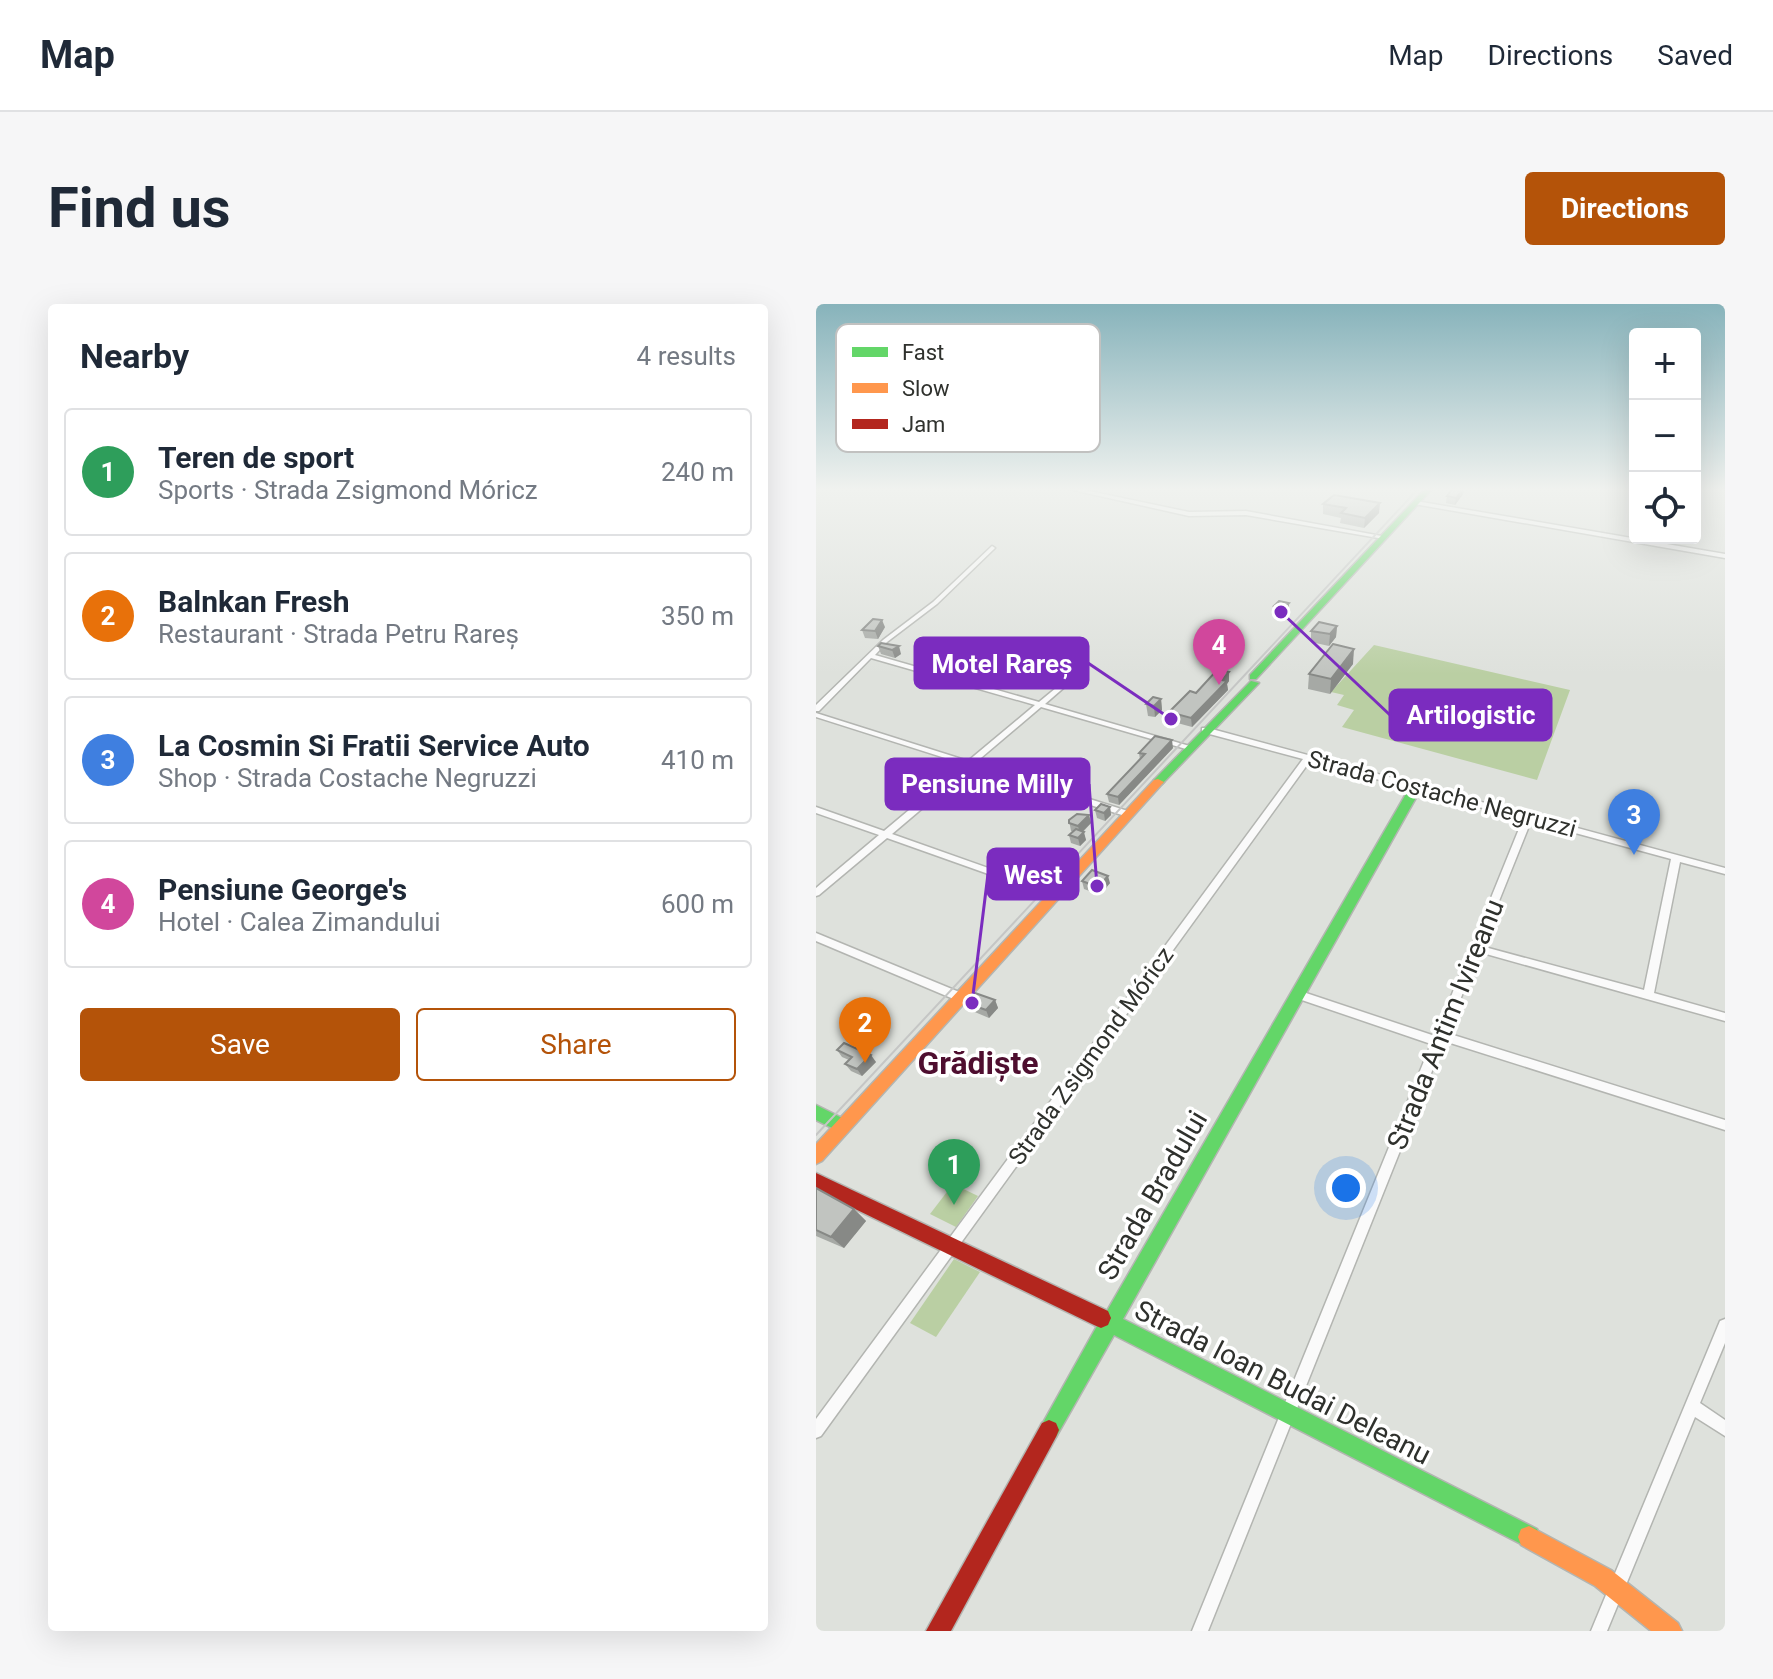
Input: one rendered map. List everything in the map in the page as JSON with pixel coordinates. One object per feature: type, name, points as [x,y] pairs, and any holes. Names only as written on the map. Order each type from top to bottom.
[{"type":"main road","points":[[816,1156],[1053,894],[1372,550]]},
{"type":"main road","name":"Strada Bradului","points":[[938,1631],[1109,1322],[1416,787]]},
{"type":"main road","points":[[816,1112],[842,1126]]},
{"type":"main road","name":"Strada Ioan Budai Deleanu","points":[[816,1181],[1109,1322],[1617,1587],[1670,1631]]},
{"type":"street","points":[[816,709],[990,550]]},
{"type":"street","points":[[1690,550],[1725,556]]},
{"type":"street","points":[[871,656],[1189,747]]},
{"type":"street","points":[[816,893],[1081,670]]},
{"type":"street","points":[[816,698],[827,698]]},
{"type":"street","points":[[816,715],[1128,814]]},
{"type":"street","name":"Strada Costache Negruzzi","points":[[1205,730],[1725,871]]},
{"type":"street","name":"Strada Zsigmond Móricz","points":[[816,1431],[1308,758]]},
{"type":"street","points":[[816,810],[1053,894]]},
{"type":"street","name":"Strada Antim Ivireanu","points":[[1200,1631],[1528,818]]},
{"type":"street","points":[[1648,996],[1676,858]]},
{"type":"street","points":[[816,937],[960,997]]},
{"type":"street","points":[[1477,948],[1725,1017]]},
{"type":"street","points":[[1297,994],[1725,1125]]},
{"type":"street","points":[[1599,1631],[1725,1326]]},
{"type":"street","points":[[1692,1406],[1725,1429]]},
{"type":"green space","points":[[1374,645],[1570,690],[1537,780],[1342,727],[1354,710],[1337,705],[1344,695],[1331,692]]},
{"type":"green space","points":[[953,1184],[978,1196],[956,1227],[930,1214]]},
{"type":"green space","points":[[954,1259],[980,1272],[936,1337],[910,1323]]},
{"type":"building","points":[[1279,601],[1289,603],[1284,608],[1274,606]]},
{"type":"building","points":[[873,619],[882,620],[875,631],[862,630]]},
{"type":"building","points":[[1319,622],[1337,626],[1330,634],[1311,631]]},
{"type":"building","points":[[881,643],[899,646],[892,650],[878,646]]},
{"type":"building","points":[[1333,644],[1354,649],[1331,679],[1309,674]]},
{"type":"building","points":[[1217,670],[1229,672],[1222,680],[1227,681],[1191,718],[1169,712],[1190,691],[1196,693]]},
{"type":"building","points":[[1153,697],[1161,699],[1154,706],[1146,704]]},
{"type":"building","points":[[1155,736],[1172,740],[1118,797],[1107,794],[1145,754],[1139,753]]},
{"type":"building","points":[[1101,804],[1110,807],[1104,813],[1095,810]]},
{"type":"building","points":[[1077,814],[1089,815],[1078,826],[1069,823],[1069,820]]},
{"type":"building","points":[[1076,829],[1084,832],[1078,838],[1069,835]]},
{"type":"building","points":[[1092,870],[1108,876],[1098,887],[1082,881]]},
{"type":"building","points":[[975,993],[995,1000],[986,1010],[967,1003]]},
{"type":"building","points":[[844,1043],[871,1055],[857,1069],[845,1064],[852,1057],[837,1050]]},
{"type":"building","points":[[816,1188],[854,1209],[831,1237],[816,1230]]},
{"type":"tram line","points":[[816,1135],[1361,550]]},
{"type":"traffic: fast","points":[[1253,677],[1372,550]]},
{"type":"traffic: fast","points":[[1158,782],[1254,683]]},
{"type":"traffic: fast","points":[[1049,1430],[1416,787]]},
{"type":"traffic: fast","points":[[816,1112],[842,1126]]},
{"type":"traffic: fast","points":[[1101,1318],[1529,1537]]},
{"type":"traffic: slow","points":[[816,1156],[1158,782]]},
{"type":"traffic: slow","points":[[1529,1537],[1603,1578],[1670,1631]]},
{"type":"traffic: jam","points":[[816,1181],[1101,1318]]},
{"type":"traffic: jam","points":[[938,1631],[1049,1430]]},
{"type":"place","name":"Artilogistic","points":[[1281,612]]},
{"type":"place","name":"Pensiune George's","points":[[1219,685]]},
{"type":"place","name":"Motel Rareș","points":[[1171,719]]},
{"type":"place","name":"La Cosmin Si Fratii Service Auto","points":[[1634,855]]},
{"type":"place","name":"Pensiune Milly","points":[[1097,886]]},
{"type":"place","name":"West","points":[[972,1003]]},
{"type":"place","name":"Balnkan Fresh","points":[[865,1063]]},
{"type":"place","name":"Teren de sport","points":[[954,1205]]},
{"type":"district","name":"Grădiște","points":[[978,1063]]}]
